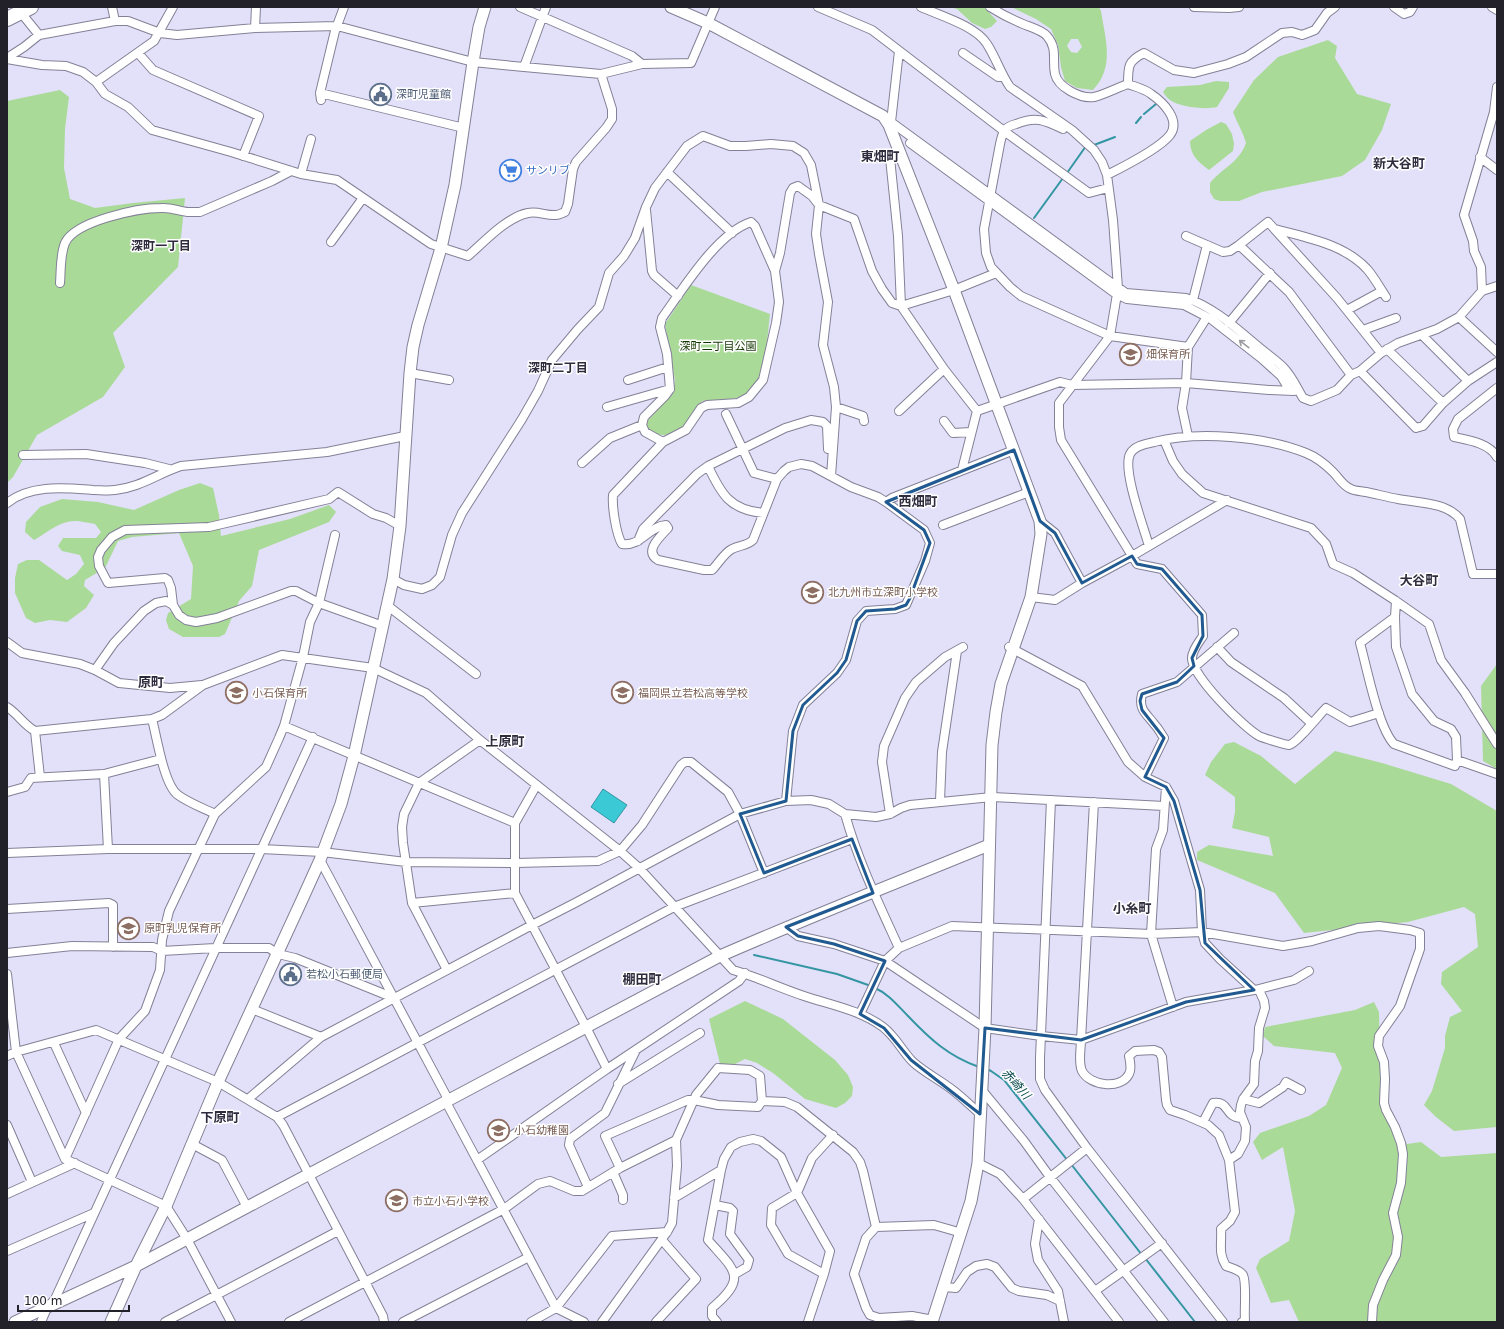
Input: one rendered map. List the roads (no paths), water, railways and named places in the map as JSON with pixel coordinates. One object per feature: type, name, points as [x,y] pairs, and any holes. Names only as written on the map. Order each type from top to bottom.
[{"type":"highway","points":[[7,19],[23,9]]},
{"type":"street","points":[[112,7],[115,21]]},
{"type":"street","points":[[96,82],[154,41],[160,33],[173,7]]},
{"type":"street","points":[[255,28],[256,7]]},
{"type":"street","points":[[344,7],[337,26],[321,96],[464,128]]},
{"type":"street","points":[[111,1322],[136,1266],[166,1206],[218,1082],[278,954],[321,856],[341,804],[354,756],[393,579],[400,526],[410,373],[418,325],[441,248],[455,185],[472,62],[479,27],[485,7]]},
{"type":"street","points":[[520,7],[632,56],[642,64]]},
{"type":"street","points":[[524,67],[546,7]]},
{"type":"street","points":[[673,7],[708,23],[883,116],[890,124],[929,157],[990,198],[1127,299],[1184,304],[1211,319],[1282,376],[1294,391],[1303,398],[1311,401],[1337,390],[1351,375],[1360,371],[1384,351],[1398,343],[1437,329],[1459,316],[1482,291],[1497,286]]},
{"type":"street","points":[[7,58],[24,47],[38,35],[115,21],[128,21],[160,33],[177,35],[255,28],[337,26],[472,62],[602,74],[642,64],[691,63],[715,7]]},
{"type":"street","points":[[818,7],[872,30],[1004,131],[1090,193],[1108,188]]},
{"type":"street","points":[[921,7],[969,27],[987,42],[1003,77],[1010,87],[1072,130],[1094,150],[1102,162],[1107,175],[1114,227],[1117,291],[1110,336],[1059,403],[1061,440],[1137,564],[1162,569],[1202,615],[1203,636],[1195,647],[1192,658],[1194,666],[1215,696],[1239,720],[1260,736],[1289,745],[1296,742],[1326,708],[1350,722],[1379,713]]},
{"type":"street","points":[[990,7],[1003,15],[1046,34],[1055,53],[1055,73],[1058,81],[1064,88],[1084,96],[1094,97],[1128,84],[1150,93],[1170,114],[1174,123],[1170,134],[1135,160],[1107,175]]},
{"type":"street","points":[[1194,7],[1239,7]]},
{"type":"street","points":[[1128,84],[1129,67],[1133,59],[1144,53],[1174,70],[1194,73],[1228,64],[1246,56],[1282,33],[1292,32],[1302,35],[1315,30],[1327,13],[1335,7]]},
{"type":"street","points":[[1394,7],[1404,14],[1410,12],[1413,7]]},
{"type":"street","points":[[1492,7],[1497,10]]},
{"type":"street","points":[[23,9],[38,35]]},
{"type":"street","points":[[899,51],[890,124],[1040,520],[1041,534],[1031,597],[1011,648],[1001,684],[992,745],[988,928],[978,1163],[971,1201],[962,1233],[933,1321],[912,1316],[879,1318],[870,1315],[854,1274],[866,1238],[876,1228],[934,1226],[962,1233]]},
{"type":"street","points":[[138,53],[153,70],[259,116],[243,156]]},
{"type":"street","points":[[963,53],[998,77],[1003,77]]},
{"type":"street","points":[[7,58],[42,65],[66,66],[83,72],[96,82],[105,94],[128,107],[152,130],[302,174],[337,180],[431,244],[468,256],[493,234],[516,217],[529,213],[539,212],[556,215],[565,212],[568,204],[573,169],[576,162],[612,119],[612,109],[602,74]]},
{"type":"street","points":[[1482,291],[1481,267],[1474,251],[1473,241],[1464,215],[1494,112],[1497,87]]},
{"type":"street","points":[[1072,130],[1064,129],[1036,119],[1025,120],[1014,124],[1004,131],[1000,144],[984,229],[986,253],[991,267],[1021,296],[1110,336],[1188,347]]},
{"type":"street","points":[[393,579],[404,585],[422,589],[432,585],[440,577],[452,535],[462,513],[522,420],[538,392],[552,360],[599,307],[609,273],[624,256],[635,238],[646,207],[655,188],[687,146],[703,136],[730,146],[771,144],[793,146],[804,153],[811,165],[819,205],[816,234],[828,302],[823,345],[834,387],[836,407],[831,476]]},
{"type":"street","points":[[302,174],[311,139]]},
{"type":"street","points":[[898,148],[890,158],[898,236],[902,306],[944,369],[977,411]]},
{"type":"street","points":[[1480,157],[1497,170]]},
{"type":"street","points":[[60,283],[65,244],[70,236],[78,230],[100,219],[142,210],[162,208],[188,212],[200,212],[272,181],[291,171]]},
{"type":"street","points":[[667,172],[732,232]]},
{"type":"street","points":[[775,271],[780,253],[790,193],[793,188],[798,186],[812,196],[819,205],[854,219],[872,271],[882,289],[892,302],[902,306],[954,290],[996,273]]},
{"type":"street","points":[[331,242],[363,198]]},
{"type":"street","points":[[646,207],[652,271],[654,275],[678,296]]},
{"type":"street","points":[[663,442],[645,432],[642,425],[644,417],[665,396],[670,388],[668,367],[660,327],[662,318],[702,261],[732,232],[743,224],[751,222],[755,226],[775,271],[779,302],[776,324],[763,380],[749,397],[738,403],[707,405],[701,408],[686,430],[663,442],[613,495],[612,503],[619,538],[622,544],[628,545],[638,541],[660,526],[666,525],[668,528],[653,545],[652,553],[654,558],[704,570],[712,570],[726,553],[733,548],[750,544],[778,479],[789,467],[801,464],[812,466],[851,487],[878,497],[924,530],[930,542],[925,561],[906,605],[895,609],[866,611],[858,621],[846,660],[837,673],[803,706],[793,731],[786,801]]},
{"type":"street","points":[[1186,236],[1223,252],[1230,251],[1268,222],[1363,330],[1384,351],[1443,403]]},
{"type":"street","points":[[1274,229],[1334,246],[1355,259],[1367,270],[1384,294],[1347,310]]},
{"type":"street","points":[[1193,300],[1207,245]]},
{"type":"street","points":[[1239,245],[1289,292],[1351,375]]},
{"type":"street","points":[[1229,323],[1270,273]]},
{"type":"street","points":[[1117,291],[1193,300],[1216,313],[1283,367],[1294,391]]},
{"type":"street","points":[[1459,316],[1497,352]]},
{"type":"street","points":[[1188,436],[1182,408],[1186,384],[1188,347],[1207,317]]},
{"type":"street","points":[[1363,330],[1396,318]]},
{"type":"street","points":[[1422,335],[1468,381]]},
{"type":"street","points":[[1360,371],[1416,428],[1423,426],[1443,403],[1468,381],[1497,362]]},
{"type":"street","points":[[628,380],[668,367]]},
{"type":"street","points":[[899,411],[944,369]]},
{"type":"street","points":[[410,373],[449,380]]},
{"type":"street","points":[[977,411],[996,406],[1035,390],[1060,382],[1072,385],[1186,384],[1294,391]]},
{"type":"street","points":[[608,407],[670,388]]},
{"type":"street","points":[[1497,388],[1458,419],[1452,429],[1454,437],[1490,448],[1497,457]]},
{"type":"street","points":[[836,407],[863,416],[864,421]]},
{"type":"street","points":[[962,470],[977,411]]},
{"type":"street","points":[[726,414],[741,449],[754,473],[778,479]]},
{"type":"street","points":[[638,541],[643,529],[697,474],[708,466],[785,428],[811,420],[823,422],[827,426],[828,451],[831,461]]},
{"type":"street","points":[[944,421],[953,433],[971,432]]},
{"type":"street","points":[[582,463],[610,438],[642,425]]},
{"type":"street","points":[[7,503],[28,492],[51,488],[114,490],[138,485],[181,466],[327,452],[405,436]]},
{"type":"street","points":[[1149,546],[1132,490],[1128,461],[1134,450],[1142,445],[1188,436],[1242,439],[1282,445],[1307,454],[1332,471],[1343,484],[1350,489],[1435,505],[1455,513],[1460,519],[1473,574],[1497,574]]},
{"type":"street","points":[[1164,440],[1173,462],[1187,479],[1203,493],[1311,528],[1326,544],[1333,564],[1353,573],[1429,624],[1441,660],[1465,693],[1497,744]]},
{"type":"street","points":[[886,502],[892,498],[1014,450]]},
{"type":"street","points":[[23,455],[86,454],[145,463],[170,470]]},
{"type":"street","points":[[708,466],[718,488],[734,505],[749,512],[763,513]]},
{"type":"street","points":[[383,626],[319,603],[296,591],[291,591],[217,618],[196,622],[186,620],[179,615],[173,605],[171,588],[168,580],[165,578],[108,583],[99,566],[98,557],[101,550],[112,538],[125,530],[209,527],[329,499],[338,492],[373,514],[386,518],[400,526]]},
{"type":"street","points":[[943,525],[1029,492]]},
{"type":"street","points":[[1031,597],[1055,600],[1227,500]]},
{"type":"street","points":[[1040,520],[1054,533],[1082,583]]},
{"type":"street","points":[[65,1159],[119,1039],[145,1011],[160,970],[162,940],[169,911],[215,814],[266,766],[284,726],[303,657],[310,622],[319,603],[335,535]]},
{"type":"street","points":[[95,670],[114,643],[144,611],[156,603],[166,601],[173,605]]},
{"type":"street","points":[[1395,617],[1360,643],[1379,713],[1390,740],[1394,744],[1455,766],[1457,760],[1456,737],[1451,729],[1434,721],[1412,694],[1396,647],[1396,601]]},
{"type":"street","points":[[388,606],[476,674]]},
{"type":"street","points":[[1145,777],[1164,738],[1156,725],[1142,710],[1140,701],[1142,694],[1177,682],[1234,633]]},
{"type":"street","points":[[7,642],[22,653],[66,661],[95,670],[119,683],[170,688],[203,685]]},
{"type":"street","points":[[1217,647],[1231,662],[1284,698],[1311,724]]},
{"type":"street","points":[[1011,648],[1082,686],[1128,762],[1145,777],[1166,787],[1174,801],[1200,890],[1202,932],[1205,943],[1220,959],[1257,990],[1264,1001],[1265,1008],[1259,1028],[1254,1084],[1243,1099],[1240,1112],[1246,1127],[1245,1141],[1238,1154],[1229,1160]]},
{"type":"street","points":[[890,814],[882,762],[884,746],[905,698],[916,682],[945,657],[960,649],[942,752],[940,801]]},
{"type":"street","points":[[7,707],[20,717],[28,727],[35,731],[152,719],[162,715],[203,685],[282,655],[373,668],[426,693],[536,786],[620,851],[639,868],[733,970],[804,996],[860,1014],[884,1028],[894,1037],[911,1060],[922,1070],[950,1088],[980,1114]]},
{"type":"street","points":[[152,719],[161,759],[171,788],[178,795],[215,814]]},
{"type":"street","points":[[284,726],[515,823]]},
{"type":"street","points":[[35,731],[40,777]]},
{"type":"street","points":[[41,1322],[47,1308],[55,1299],[94,1213],[111,1180],[313,737]]},
{"type":"street","points":[[448,970],[412,903],[402,827],[404,814],[419,783],[480,740]]},
{"type":"street","points":[[7,792],[25,787],[31,778],[104,774],[161,759]]},
{"type":"street","points":[[1457,760],[1497,774]]},
{"type":"street","points":[[7,853],[108,849],[261,849],[321,856],[406,862],[516,863],[598,861],[620,851],[642,825],[681,765],[686,762],[691,762],[728,792],[740,814],[764,873]]},
{"type":"street","points":[[104,774],[108,849]]},
{"type":"street","points":[[536,786],[515,823],[515,893],[586,1027],[606,1069]]},
{"type":"street","points":[[1166,787],[1163,830],[1156,849],[1153,873],[1151,934],[1173,1007]]},
{"type":"street","points":[[248,1100],[321,1037],[740,814],[786,801],[811,800],[829,804],[845,814],[876,817],[890,814],[910,805],[992,797],[1164,806]]},
{"type":"street","points":[[1051,800],[1040,1079],[1045,1090],[1087,1148],[1223,1322]]},
{"type":"street","points":[[1094,802],[1081,1040],[1082,1071],[1086,1076],[1095,1082],[1113,1084],[1127,1078],[1131,1072],[1130,1056],[1135,1051],[1154,1050],[1159,1052],[1162,1057],[1167,1105],[1170,1110],[1203,1122],[1219,1135],[1229,1160],[1235,1212],[1230,1221],[1221,1229],[1222,1241],[1220,1252],[1226,1266],[1239,1272],[1243,1276],[1245,1287],[1245,1320],[1242,1322]]},
{"type":"street","points":[[845,814],[852,839],[899,948]]},
{"type":"street","points":[[277,1117],[674,907],[852,839]]},
{"type":"street","points":[[15,1322],[136,1266],[720,956],[786,927],[874,893],[989,845]]},
{"type":"street","points":[[321,856],[477,1160],[556,1308],[584,1322]]},
{"type":"street","points":[[412,903],[515,893]]},
{"type":"street","points":[[7,909],[109,902],[113,905],[113,947]]},
{"type":"street","points":[[860,1014],[885,961],[899,948],[952,926],[1151,934],[1202,932],[1283,946],[1312,941],[1358,928],[1379,926],[1410,930],[1420,933],[1420,949],[1400,1006],[1379,1036],[1378,1046],[1384,1068],[1384,1103],[1395,1127],[1403,1154],[1401,1183],[1393,1213],[1398,1237],[1396,1255],[1383,1280],[1373,1305],[1372,1322]]},
{"type":"street","points":[[786,927],[798,936],[834,944],[885,961],[984,1028],[1081,1040],[1186,1002],[1257,990],[1272,985],[1282,984],[1294,980],[1309,972]]},
{"type":"street","points":[[7,953],[72,946],[154,947],[162,951],[216,948],[269,948],[278,954],[295,958],[394,998]]},
{"type":"street","points":[[7,974],[16,1052],[65,1159],[166,1206],[188,1239],[232,1322]]},
{"type":"street","points":[[477,1160],[606,1069],[739,981],[745,974]]},
{"type":"street","points":[[252,1009],[321,1037]]},
{"type":"street","points":[[7,1056],[16,1052],[54,1043],[96,1030],[218,1082],[277,1117],[283,1125],[383,1316],[384,1322]]},
{"type":"street","points":[[618,1085],[700,1033]]},
{"type":"street","points":[[54,1043],[86,1113]]},
{"type":"street","points":[[588,1187],[568,1145],[568,1141],[605,1113],[636,1050]]},
{"type":"street","points":[[602,1322],[662,1240],[672,1223],[677,1166],[676,1140],[694,1100],[696,1095],[717,1067],[750,1070],[760,1076],[762,1101],[758,1107],[718,1105],[694,1100],[688,1100],[605,1136],[623,1194],[623,1200]]},
{"type":"street","points":[[1243,1099],[1259,1103],[1283,1086],[1286,1082],[1300,1090]]},
{"type":"street","points":[[981,1089],[1019,1135],[1050,1177],[1164,1322]]},
{"type":"street","points":[[762,1101],[785,1102],[797,1107],[853,1152],[860,1162],[876,1228]]},
{"type":"street","points":[[1203,1122],[1213,1103],[1215,1102],[1224,1105],[1235,1118],[1242,1118]]},
{"type":"street","points":[[7,1125],[32,1182]]},
{"type":"street","points":[[824,1274],[788,1254],[771,1224],[772,1208],[797,1193],[812,1158],[833,1135]]},
{"type":"street","points":[[718,1322],[712,1316],[712,1308],[729,1292],[734,1281],[735,1274],[733,1268],[708,1240],[714,1205],[724,1159],[731,1147],[740,1142],[753,1139],[761,1141],[781,1158],[797,1193],[830,1251],[808,1322]]},
{"type":"street","points":[[289,1322],[504,1209],[538,1184],[550,1182],[574,1191],[582,1191],[616,1170],[676,1140]]},
{"type":"street","points":[[192,1144],[222,1160],[248,1207]]},
{"type":"street","points":[[1023,1199],[1087,1148]]},
{"type":"street","points":[[7,1194],[75,1163]]},
{"type":"street","points":[[978,1163],[1000,1174],[1023,1199],[1119,1322]]},
{"type":"street","points":[[674,1198],[721,1170]]},
{"type":"street","points":[[714,1205],[730,1208],[733,1211],[730,1234],[749,1260],[748,1267],[735,1274]]},
{"type":"street","points":[[7,1251],[94,1213]]},
{"type":"street","points":[[1039,1219],[1035,1244],[1038,1260],[1058,1291],[1064,1322]]},
{"type":"street","points":[[165,1322],[338,1231]]},
{"type":"street","points":[[531,1322],[556,1308],[612,1236],[667,1232]]},
{"type":"street","points":[[656,1322],[696,1279],[662,1240]]},
{"type":"street","points":[[1095,1292],[1162,1243]]},
{"type":"street","points":[[403,1322],[529,1256]]},
{"type":"street","points":[[944,1287],[956,1288],[967,1272],[976,1266],[987,1264],[996,1267],[1012,1288],[1019,1291],[1047,1295],[1060,1301]]},
{"type":"water","points":[[603,789],[627,805],[614,823],[591,807]]},
{"type":"waterway","points":[[1144,114],[1156,104]]},
{"type":"waterway","points":[[1136,123],[1141,117]]},
{"type":"waterway","points":[[1094,145],[1115,137]]},
{"type":"waterway","points":[[1067,173],[1086,146]]},
{"type":"waterway","points":[[1034,218],[1063,178]]},
{"type":"waterway","name":"赤崎川","points":[[754,955],[837,974],[871,986]]},
{"type":"waterway","name":"赤崎川","points":[[875,988],[897,1004],[940,1046],[958,1058],[979,1067]]},
{"type":"waterway","name":"赤崎川","points":[[987,1069],[1004,1080],[1068,1161]]},
{"type":"waterway","name":"赤崎川","points":[[1071,1164],[1142,1255]]},
{"type":"waterway","name":"赤崎川","points":[[1145,1258],[1195,1322]]},
{"type":"place","name":"深町児童館","points":[[381,94]]},
{"type":"place","name":"サンリブ","points":[[511,170]]},
{"type":"place","name":"畑保育所","points":[[1131,354]]},
{"type":"place","name":"北九州市立深町小学校","points":[[812,592]]},
{"type":"place","name":"小石保育所","points":[[237,693]]},
{"type":"place","name":"福岡県立若松高等学校","points":[[622,693]]},
{"type":"place","name":"原町乳児保育所","points":[[129,928]]},
{"type":"place","name":"若松小石郵便局","points":[[291,974]]},
{"type":"place","name":"小石幼稚園","points":[[499,1130]]},
{"type":"place","name":"市立小石小学校","points":[[396,1201]]},
{"type":"district","name":"東畑町","points":[[880,156]]},
{"type":"district","name":"新大谷町","points":[[1399,163]]},
{"type":"district","name":"深町一丁目","points":[[161,246]]},
{"type":"district","name":"深町二丁目","points":[[558,368]]},
{"type":"district","name":"西畑町","points":[[918,501]]},
{"type":"district","name":"大谷町","points":[[1419,580]]},
{"type":"district","name":"原町","points":[[151,682]]},
{"type":"district","name":"上原町","points":[[505,741]]},
{"type":"district","name":"小糸町","points":[[1132,908]]},
{"type":"district","name":"棚田町","points":[[642,979]]},
{"type":"district","name":"下原町","points":[[220,1117]]},
{"type":"park label","name":"深町二丁目公園","points":[[718,346]]}]
